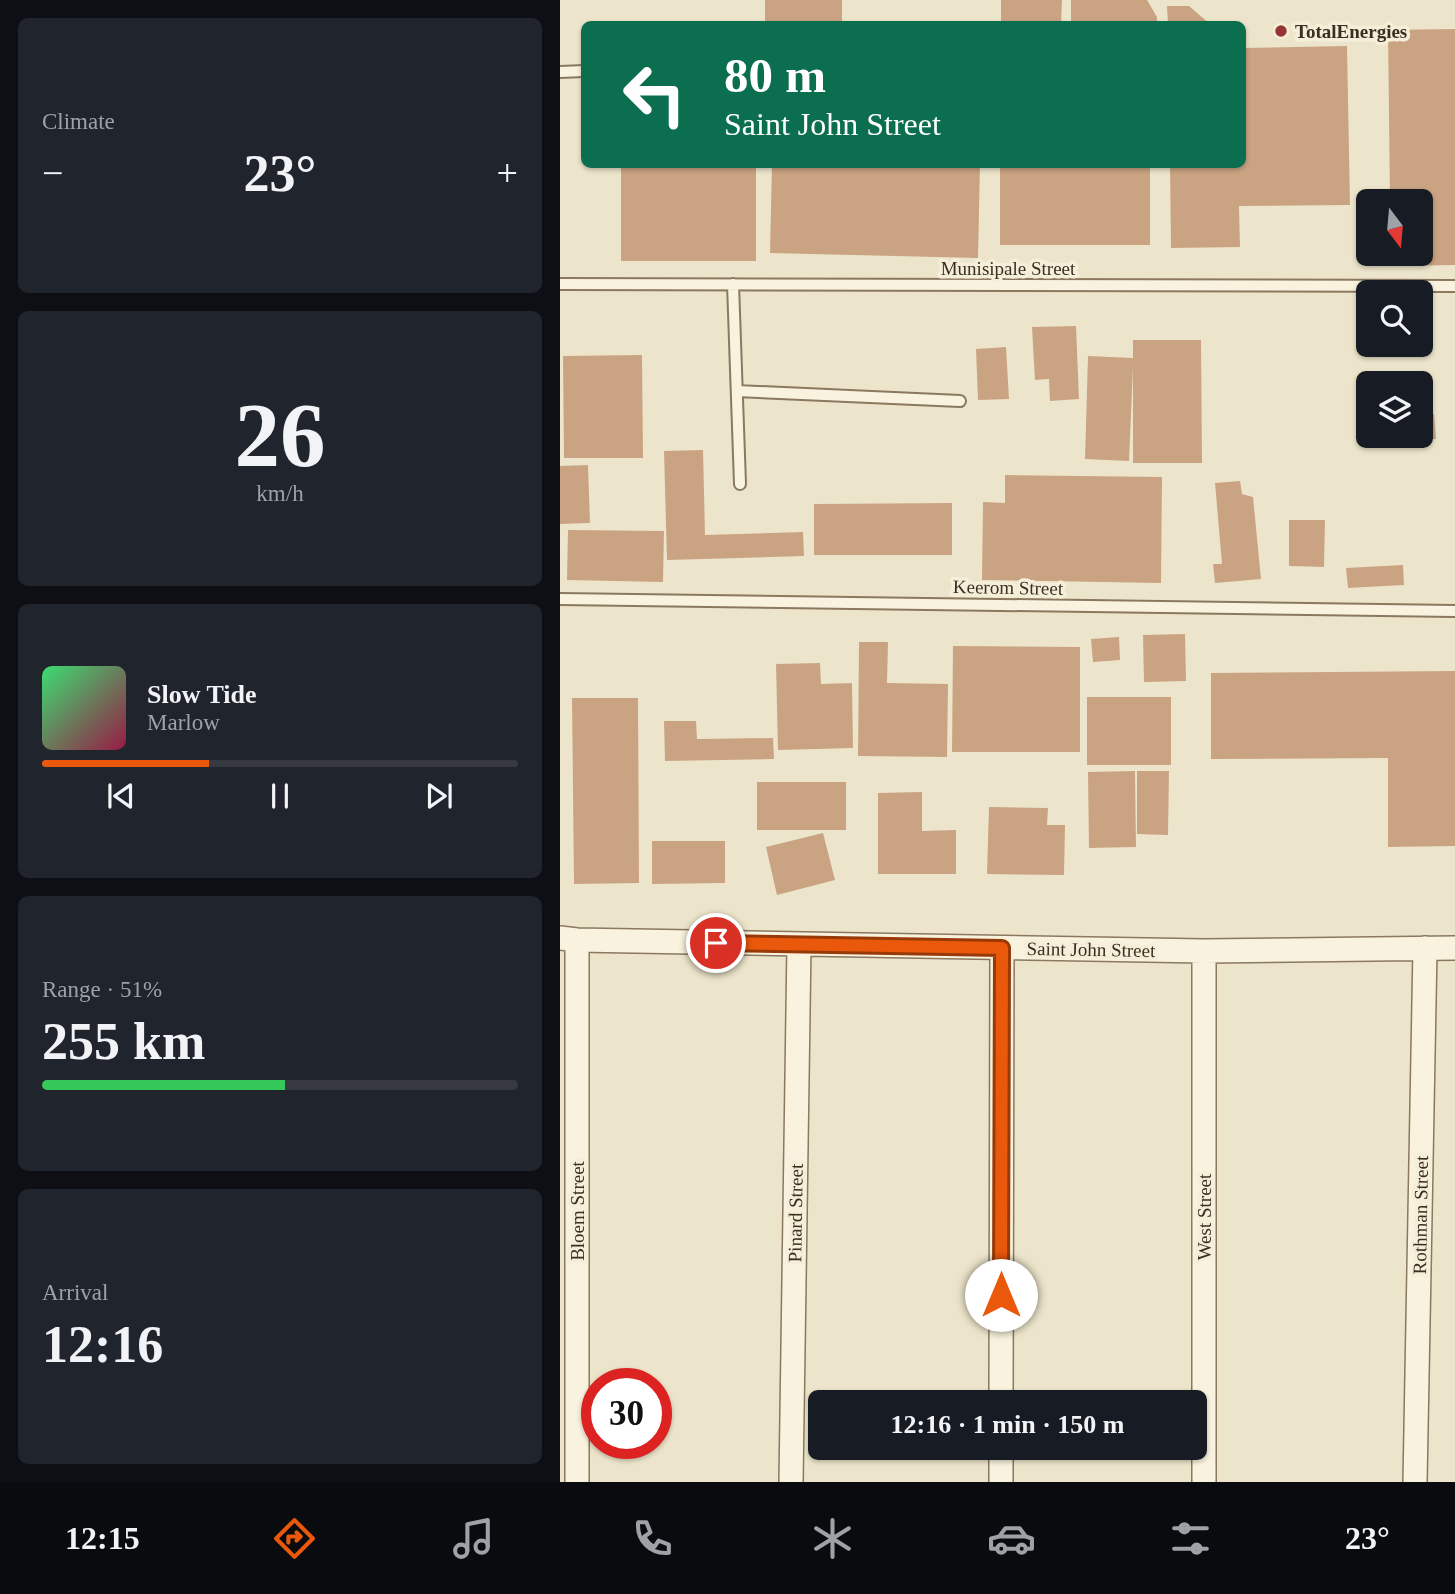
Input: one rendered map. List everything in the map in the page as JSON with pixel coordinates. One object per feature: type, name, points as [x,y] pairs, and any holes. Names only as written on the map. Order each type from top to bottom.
[{"type":"street","name":"Saint John Street","points":[[569,939],[1203,951],[1455,948]]},
{"type":"street","name":"Bloem Street","points":[[569,939],[578,1482]]},
{"type":"street","name":"Pinard Street","points":[[791,1482],[799,944]]},
{"type":"street","name":"Rothman Street","points":[[1415,1482],[1425,947]]},
{"type":"street","points":[[1001,1390],[1002,948]]},
{"type":"street","name":"West Street","points":[[1203,951],[1204,1482]]},
{"type":"street","points":[[1001,1460],[1001,1482]]},
{"type":"lane","points":[[560,72],[581,71]]},
{"type":"lane","name":"Munisipale Street","points":[[560,284],[1455,286]]},
{"type":"lane","points":[[733,285],[740,484]]},
{"type":"lane","points":[[737,391],[961,401]]},
{"type":"lane","name":"Keerom Street","points":[[560,599],[1455,611]]},
{"type":"building","points":[[765,0],[842,0],[842,21],[765,21]]},
{"type":"building","points":[[1001,0],[1062,0],[1061,21],[1001,21]]},
{"type":"building","points":[[1071,0],[1147,0],[1157,17],[1157,21],[1071,21]]},
{"type":"building","points":[[1167,6],[1189,6],[1206,21],[1168,21]]},
{"type":"building","points":[[1455,29],[1455,265],[1433,265],[1433,189],[1390,189],[1388,30]]},
{"type":"building","points":[[1347,46],[1350,205],[1239,206],[1240,247],[1171,248],[1170,168],[1246,168],[1246,48]]},
{"type":"building","points":[[621,168],[756,168],[756,261],[621,261]]},
{"type":"building","points":[[772,168],[980,168],[978,258],[770,253]]},
{"type":"building","points":[[1000,168],[1150,168],[1150,245],[1000,245]]},
{"type":"building","points":[[1076,326],[1079,399],[1050,401],[1049,379],[1035,380],[1032,327]]},
{"type":"building","points":[[1133,340],[1201,340],[1202,463],[1133,463],[1133,367],[1129,461],[1085,459],[1088,356],[1133,358]]},
{"type":"building","points":[[1006,347],[1009,399],[978,400],[976,349]]},
{"type":"building","points":[[642,355],[643,458],[564,458],[563,356]]},
{"type":"building","points":[[1434,414],[1436,439],[1433,439]]},
{"type":"building","points":[[703,450],[705,535],[803,532],[804,556],[667,560],[664,451]]},
{"type":"building","points":[[588,465],[590,523],[560,524],[560,466]]},
{"type":"building","points":[[1005,475],[1162,477],[1161,583],[982,580],[983,502],[1005,503]]},
{"type":"building","points":[[1240,481],[1242,494],[1253,497],[1261,579],[1215,583],[1213,564],[1222,564],[1215,483]]},
{"type":"building","points":[[952,503],[952,555],[814,555],[814,504]]},
{"type":"building","points":[[1289,520],[1325,520],[1324,567],[1289,566]]},
{"type":"building","points":[[568,530],[664,531],[663,582],[567,580]]},
{"type":"building","points":[[1403,565],[1404,585],[1348,588],[1346,568]]},
{"type":"building","points":[[1185,634],[1186,681],[1144,682],[1143,635]]},
{"type":"building","points":[[1119,637],[1120,660],[1093,662],[1091,639]]},
{"type":"building","points":[[859,642],[888,642],[887,683],[948,684],[947,757],[858,756]]},
{"type":"building","points":[[953,646],[1080,647],[1080,752],[952,752]]},
{"type":"building","points":[[820,663],[821,684],[852,683],[853,748],[778,750],[776,664]]},
{"type":"building","points":[[1455,671],[1455,846],[1388,847],[1388,758],[1211,759],[1211,673]]},
{"type":"building","points":[[1087,697],[1171,697],[1171,765],[1087,765]]},
{"type":"building","points":[[572,698],[638,698],[639,883],[574,884]]},
{"type":"building","points":[[664,721],[696,721],[697,739],[773,738],[774,759],[665,761]]},
{"type":"building","points":[[1135,771],[1136,847],[1089,848],[1088,772]]},
{"type":"building","points":[[1137,771],[1169,771],[1168,835],[1137,834]]},
{"type":"building","points":[[757,782],[846,782],[846,830],[757,830]]},
{"type":"building","points":[[922,792],[922,831],[956,830],[956,874],[878,874],[878,793]]},
{"type":"building","points":[[989,807],[1048,808],[1047,825],[1065,825],[1064,875],[987,874]]},
{"type":"building","points":[[823,833],[835,880],[777,895],[766,847]]},
{"type":"building","points":[[652,841],[725,841],[725,883],[652,884]]},
{"type":"place","name":"TotalEnergies","points":[[1281,31]]},
{"type":"route","points":[[716,943],[1002,948],[1001,1295]]}]
